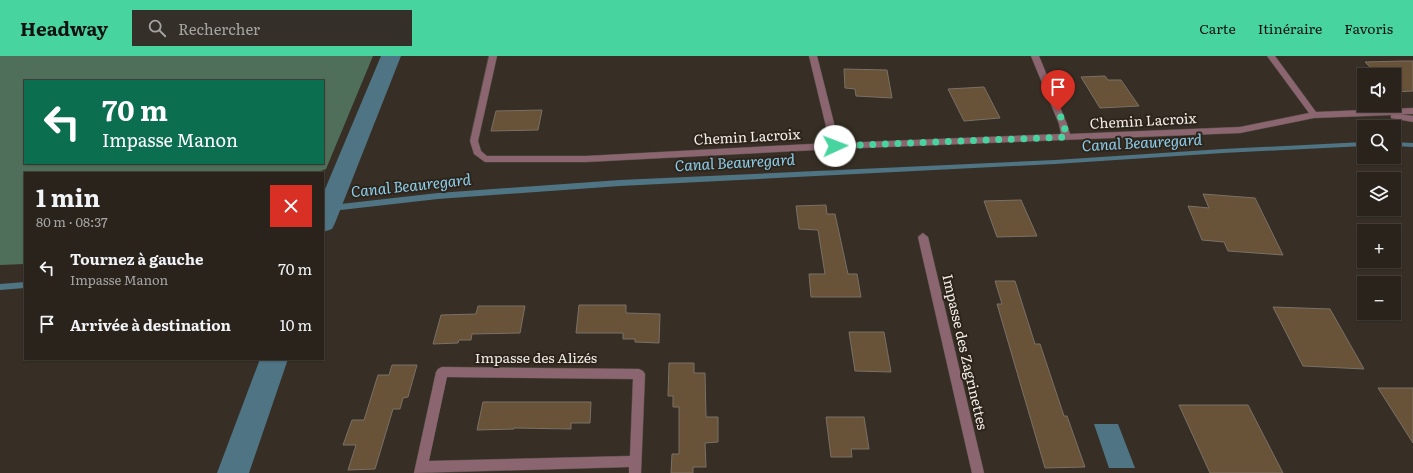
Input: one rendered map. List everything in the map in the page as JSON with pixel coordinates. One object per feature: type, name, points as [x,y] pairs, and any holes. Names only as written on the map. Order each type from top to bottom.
[{"type":"street","name":"Chemin Lacroix","points":[[493,56],[474,141],[477,152],[485,159],[586,159],[835,146],[1240,130],[1314,115],[1413,111]]},
{"type":"street","points":[[813,56],[835,146]]},
{"type":"street","points":[[1035,56],[1064,124],[1066,137]]},
{"type":"street","points":[[1272,56],[1314,115]]},
{"type":"street","points":[[1378,113],[1413,120]]},
{"type":"street","name":"Impasse des Zagrinettes","points":[[923,237],[978,473]]},
{"type":"street","name":"Impasse des Alizés","points":[[442,372],[639,374],[635,467],[420,470],[442,372]]},
{"type":"green space","points":[[0,56],[373,56],[326,169],[318,172],[24,172],[24,264],[0,265]]},
{"type":"water","points":[[1094,424],[1118,424],[1135,468],[1109,468]]},
{"type":"building","points":[[1413,61],[1413,91],[1401,92],[1401,68],[1371,68],[1365,62]]},
{"type":"building","points":[[844,69],[887,70],[892,98],[856,96],[855,89],[845,88]]},
{"type":"building","points":[[1105,76],[1108,80],[1121,80],[1139,106],[1100,108],[1081,77]]},
{"type":"building","points":[[984,87],[1000,118],[964,121],[948,89]]},
{"type":"building","points":[[542,110],[538,130],[491,131],[496,111]]},
{"type":"building","points":[[1203,194],[1255,198],[1283,255],[1228,251],[1224,242],[1202,240],[1188,206],[1209,208]]},
{"type":"building","points":[[1021,200],[1037,236],[997,237],[984,201]]},
{"type":"building","points":[[826,205],[827,214],[835,214],[848,274],[857,274],[861,297],[811,297],[809,274],[825,274],[818,230],[799,229],[796,206]]},
{"type":"building","points":[[995,281],[1015,281],[1035,344],[1040,344],[1064,416],[1067,416],[1085,467],[1045,468],[997,304],[1002,304]]},
{"type":"building","points":[[579,305],[626,305],[626,313],[660,314],[659,343],[635,342],[635,339],[623,339],[623,333],[576,333]]},
{"type":"building","points":[[478,306],[525,306],[520,333],[472,334],[471,340],[459,340],[458,343],[433,344],[441,315],[476,314]]},
{"type":"building","points":[[1273,307],[1330,309],[1364,369],[1303,366]]},
{"type":"building","points":[[849,332],[884,332],[891,372],[855,371]]},
{"type":"building","points":[[669,363],[694,363],[694,373],[705,373],[706,417],[718,417],[718,442],[705,443],[706,467],[693,467],[693,473],[671,473],[672,454],[679,454],[679,407],[673,407],[673,396],[668,396]]},
{"type":"building","points":[[392,365],[417,365],[408,397],[403,398],[400,409],[393,409],[375,469],[348,470],[356,445],[343,445],[352,420],[364,420],[378,375],[389,375]]},
{"type":"building","points":[[1378,388],[1413,388],[1413,443]]},
{"type":"building","points":[[483,402],[591,402],[590,423],[571,423],[571,429],[514,428],[477,430]]},
{"type":"building","points":[[1179,405],[1248,405],[1283,473],[1210,473]]},
{"type":"building","points":[[826,417],[864,417],[869,449],[851,449],[852,457],[831,457]]},
{"type":"waterway","points":[[324,221],[391,56]]},
{"type":"waterway","name":"Canal Beauregard","points":[[324,209],[438,196],[620,183],[1055,162],[1357,144]]},
{"type":"waterway","name":"Canal Beauregard","points":[[1401,144],[1413,145]]},
{"type":"waterway","name":"Canal Beauregard","points":[[0,287],[24,285]]},
{"type":"waterway","points":[[233,473],[274,360]]},
{"type":"route","points":[[835,146],[1066,137],[1064,124],[1058,111]]}]
